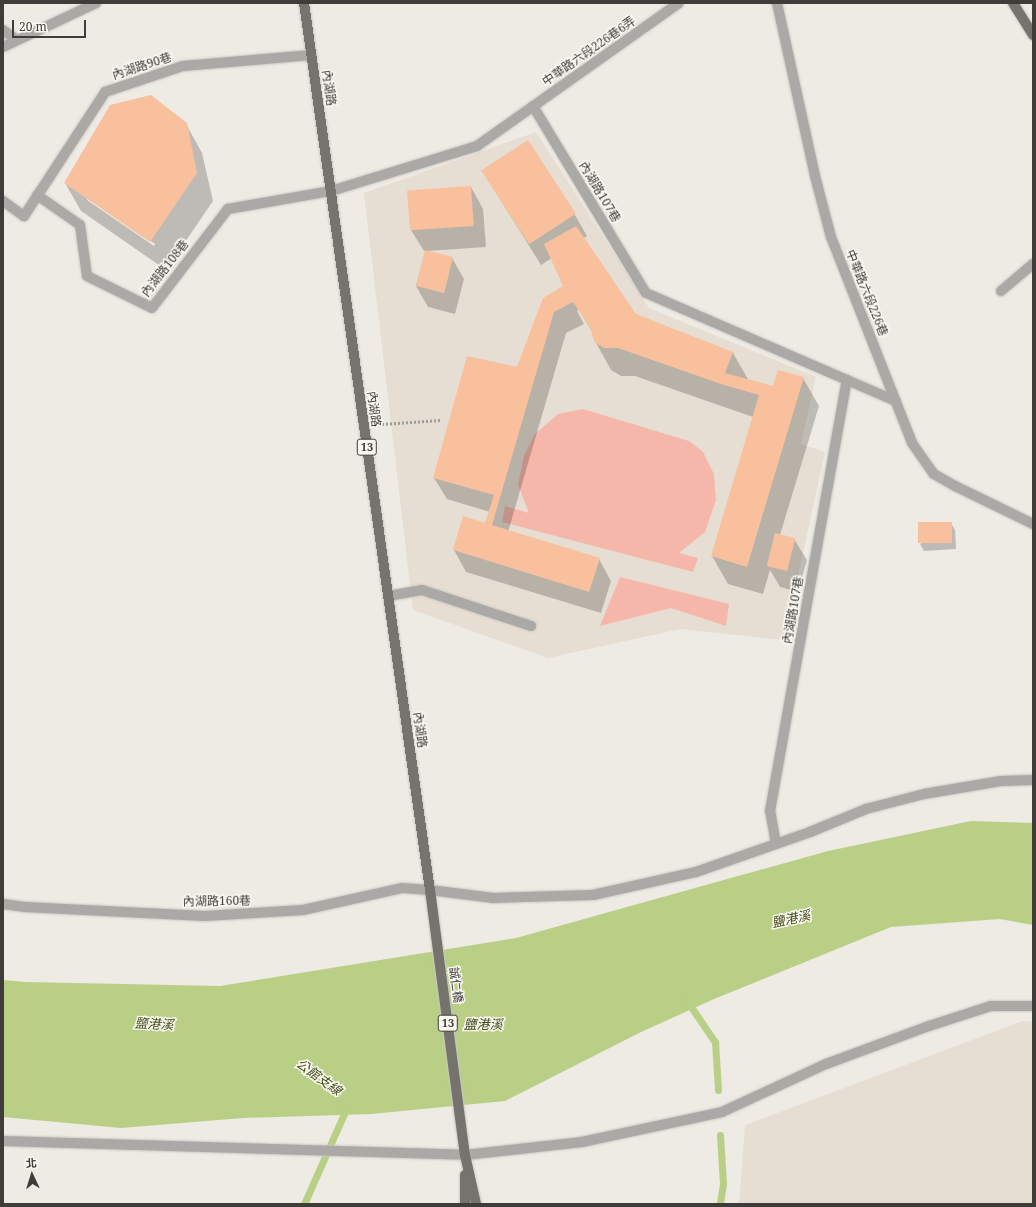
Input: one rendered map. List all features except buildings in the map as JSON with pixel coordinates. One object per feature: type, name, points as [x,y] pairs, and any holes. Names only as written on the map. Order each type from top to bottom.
[{"type":"main road","name":"內湖路","points":[[304,3],[430,890]]},
{"type":"main road","points":[[1013,3],[1033,35]]},
{"type":"main road","name":"誠仁橋","points":[[430,890],[466,1155]]},
{"type":"main road","name":"13","points":[[465,1204],[466,1155]]},
{"type":"main road","name":"13","points":[[466,1155],[476,1204]]},
{"type":"street","points":[[3,47],[96,3]]},
{"type":"street","name":"中華路六段226巷6弄","points":[[533,106],[679,3]]},
{"type":"street","name":"中華路六段226巷","points":[[777,3],[815,176],[831,237],[912,443],[934,474],[955,486],[1033,524]]},
{"type":"street","points":[[3,30],[18,40]]},
{"type":"street","name":"內湖路90巷","points":[[3,201],[24,216],[105,92],[183,66],[312,54]]},
{"type":"street","points":[[331,191],[477,146],[533,106]]},
{"type":"street","name":"內湖路107巷","points":[[533,106],[646,293],[896,401]]},
{"type":"street","name":"內湖路108巷","points":[[37,195],[80,225],[87,276],[152,308],[228,209],[331,191]]},
{"type":"street","points":[[1002,291],[1033,264]]},
{"type":"street","name":"內湖路107巷","points":[[776,844],[770,811],[847,380]]},
{"type":"street","points":[[388,596],[422,590],[531,626]]},
{"type":"street","name":"內湖路160巷","points":[[3,904],[25,908],[205,916],[302,910],[402,888],[493,898],[593,895],[696,872],[776,844],[866,809],[924,794],[1002,782],[1033,780]]},
{"type":"street","points":[[3,1141],[466,1155],[582,1142],[722,1112],[826,1064],[929,1026],[991,1006],[1033,1006]]},
{"type":"path","points":[[364,426],[441,420]]},
{"type":"shaded area","points":[[536,132],[649,308],[816,377],[801,444],[825,452],[784,640],[680,629],[548,658],[413,610],[364,193]]},
{"type":"shaded area","points":[[583,409],[689,441],[703,452],[714,474],[716,500],[705,532],[679,553],[698,558],[693,572],[502,522],[505,506],[529,513],[518,485],[524,456],[535,434],[558,414]]},
{"type":"shaded area","points":[[620,577],[729,604],[726,626],[671,608],[600,626]]},
{"type":"shaded area","points":[[1023,1021],[1033,1022],[1033,1204],[739,1204],[745,1125]]},
{"type":"water","name":"鹽港溪","points":[[971,821],[1033,823],[1033,925],[1000,919],[891,927],[714,999],[639,1033],[505,1101],[371,1114],[243,1118],[121,1128],[3,1117],[3,980],[25,982],[220,986],[516,938],[828,851]]},
{"type":"waterway","points":[[687,1001],[715,1042],[718,1090]]},
{"type":"waterway","name":"公館支線","points":[[304,1204],[347,1107]]},
{"type":"waterway","points":[[720,1135],[723,1184],[720,1204]]}]
